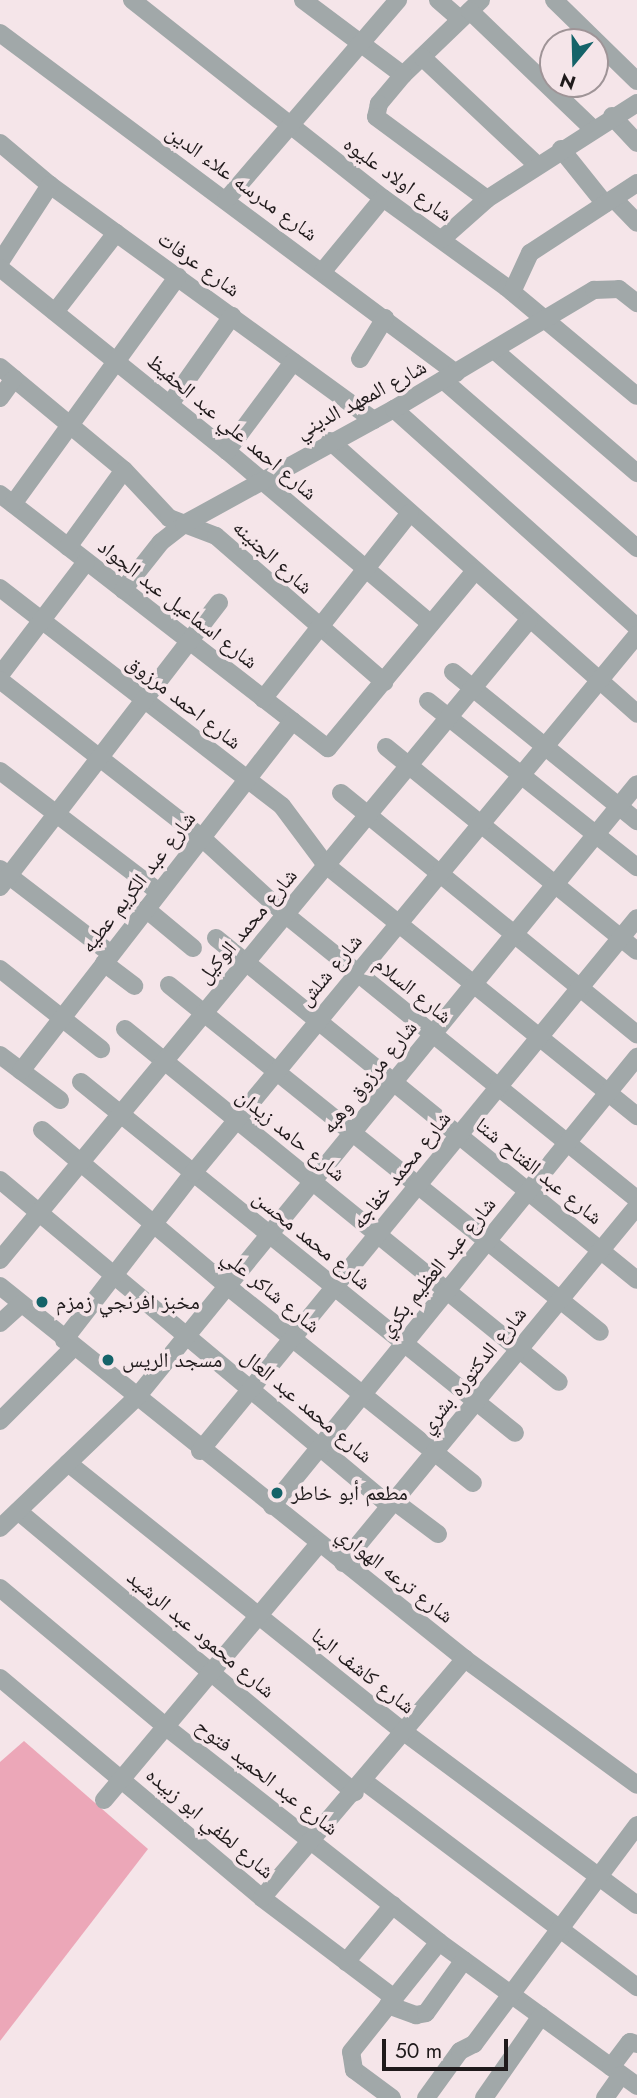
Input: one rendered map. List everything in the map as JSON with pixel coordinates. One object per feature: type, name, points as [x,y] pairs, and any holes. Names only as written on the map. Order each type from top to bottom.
[{"type":"street","name":"شارع اولاد عليوه","points":[[132,0],[289,126],[512,292],[637,396]]},
{"type":"street","points":[[303,0],[403,75]]},
{"type":"street","points":[[226,200],[398,0]]},
{"type":"street","points":[[438,0],[470,10],[592,128]]},
{"type":"street","points":[[554,0],[637,81]]},
{"type":"street","points":[[470,10],[403,75],[379,104],[376,117],[487,199]]},
{"type":"street","name":"شارع مدرسه علاء الدين","points":[[0,33],[385,318],[637,548]]},
{"type":"street","points":[[422,57],[537,166]]},
{"type":"street","points":[[442,239],[487,199],[592,128],[637,103]]},
{"type":"street","points":[[612,116],[637,144]]},
{"type":"street","name":"شارع عرفات","points":[[0,143],[50,185],[374,420]]},
{"type":"street","points":[[561,149],[609,201],[637,223]]},
{"type":"street","points":[[512,292],[530,253],[637,183]]},
{"type":"street","points":[[0,262],[50,185]]},
{"type":"street","points":[[323,271],[383,198]]},
{"type":"street","points":[[55,312],[116,233]]},
{"type":"street","name":"شارع احمد علي عبد الحفيظ","points":[[0,268],[227,451],[431,624]]},
{"type":"street","points":[[6,499],[70,425],[178,276]]},
{"type":"street","name":"شارع المعهد الديني","points":[[123,590],[161,542],[184,524],[330,441],[394,409],[602,287],[619,289],[637,303]]},
{"type":"street","points":[[170,404],[232,316]]},
{"type":"street","points":[[360,359],[385,318]]},
{"type":"street","points":[[494,350],[637,472]]},
{"type":"street","points":[[227,451],[293,362]]},
{"type":"street","points":[[0,398],[7,373]]},
{"type":"street","name":"شارع الجنينه","points":[[7,373],[124,470],[169,518],[200,526],[216,536],[317,627],[384,682]]},
{"type":"street","points":[[394,409],[637,627]]},
{"type":"street","points":[[330,441],[474,572],[637,713]]},
{"type":"street","points":[[68,547],[124,470]]},
{"type":"street","name":"شارع اسماعيل عبد الجواد","points":[[6,499],[328,748],[384,682]]},
{"type":"street","points":[[263,699],[364,567],[410,513]]},
{"type":"street","points":[[0,678],[86,562]]},
{"type":"street","points":[[384,682],[474,572]]},
{"type":"street","name":"شارع احمد مرزوق","points":[[0,588],[282,806],[326,865],[637,1116]]},
{"type":"street","points":[[134,986],[108,958],[3,877],[57,814],[219,603]]},
{"type":"street","name":"شارع محمد الوكيل","points":[[0,1260],[529,620]]},
{"type":"street","name":"شارع شلش","points":[[0,1421],[69,1344],[114,1275],[193,1173],[637,635]]},
{"type":"street","points":[[453,672],[637,821]]},
{"type":"street","name":"شارع السلام","points":[[0,678],[202,838],[286,915],[432,1036],[637,1199]]},
{"type":"street","points":[[428,701],[637,867]]},
{"type":"street","name":"شارع عبد الكريم عطيه","points":[[20,1071],[292,722]]},
{"type":"street","points":[[386,747],[637,951]]},
{"type":"street","points":[[0,771],[159,892]]},
{"type":"street","name":"شارع مرزوق وهبه","points":[[0,1528],[136,1398],[637,784]]},
{"type":"street","points":[[341,793],[637,1034]]},
{"type":"street","points":[[146,909],[193,948]]},
{"type":"street","name":"شارع محمد خفاجه","points":[[200,1451],[637,918]]},
{"type":"street","name":"شارع عبد الفتاح شتا","points":[[216,939],[637,1280]]},
{"type":"street","points":[[0,969],[101,1049]]},
{"type":"street","points":[[169,985],[600,1332]]},
{"type":"street","name":"شارع حامد زيدان","points":[[125,1029],[559,1382]]},
{"type":"street","points":[[0,1055],[60,1100]]},
{"type":"street","name":"شارع عبد العظيم بكري","points":[[272,1506],[637,1056]]},
{"type":"street","name":"شارع محمد محسن","points":[[81,1083],[515,1433]]},
{"type":"street","name":"شارع شاكر علي","points":[[42,1130],[227,1286],[364,1393],[473,1483]]},
{"type":"street","name":"شارع محمد عبد العال","points":[[0,1180],[320,1447],[392,1503],[438,1534]]},
{"type":"street","name":"شارع الدكتوره بشري","points":[[343,1563],[637,1206]]},
{"type":"street","name":"شارع ترعه الهواري","points":[[0,1286],[200,1451],[465,1659],[637,1785]]},
{"type":"street","points":[[0,1324],[21,1304]]},
{"type":"street","name":"شارع كاشف البنا","points":[[68,1463],[258,1618],[404,1732],[637,1905]]},
{"type":"street","name":"شارع محمود عبد الرشيد","points":[[18,1511],[211,1673],[360,1787],[561,1929],[637,1987]]},
{"type":"street","points":[[104,1800],[320,1544]]},
{"type":"street","name":"شارع عبد الحميد فتوح","points":[[0,1588],[166,1727],[439,1942],[637,2086]]},
{"type":"street","points":[[262,1898],[360,1787],[465,1659]]},
{"type":"street","name":"شارع لطفي ابو زبيده","points":[[0,1678],[262,1898],[346,1962],[391,2002]]},
{"type":"street","points":[[426,2098],[460,2051],[474,2044],[637,1827]]},
{"type":"street","points":[[346,1962],[393,1905]]},
{"type":"street","points":[[381,2095],[354,2070],[350,2058],[354,2047],[439,1942]]},
{"type":"street","points":[[391,2002],[416,2015],[426,2013],[464,1960]]},
{"type":"street","points":[[484,2098],[541,2016]]},
{"type":"street","points":[[605,2098],[630,2042],[637,2044]]},
{"type":"shaded area","points":[[24,1741],[148,1849],[0,2041],[0,1762]]},
{"type":"place","name":"مخبز افرنجي زمزم","points":[[42,1302]]},
{"type":"place","name":"مسجد الريس","points":[[108,1360]]},
{"type":"place","name":"مطعم أبو خاطر","points":[[277,1493]]}]
